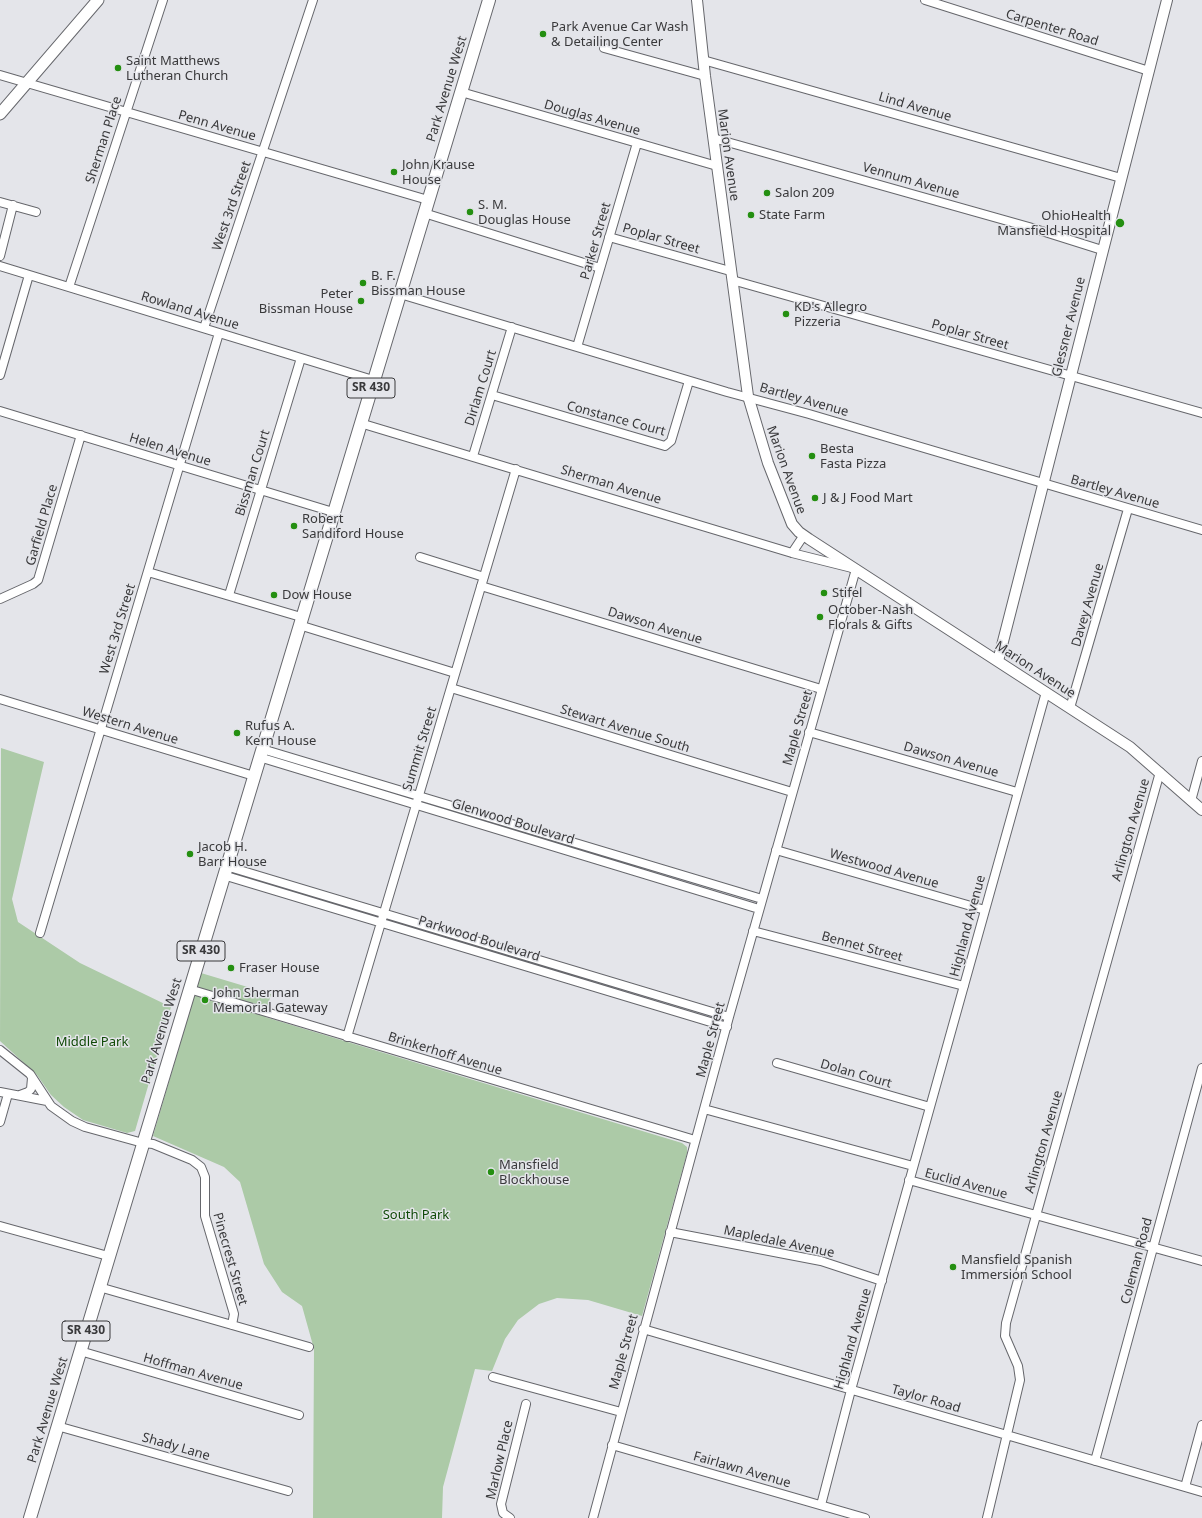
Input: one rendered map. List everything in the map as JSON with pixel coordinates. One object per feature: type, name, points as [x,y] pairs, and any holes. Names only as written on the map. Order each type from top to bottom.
[{"type":"main road","points":[[0,114],[98,0]]},
{"type":"main road","name":"Park Avenue West","points":[[30,1518],[489,0]]},
{"type":"street","name":"Sherman Place","points":[[69,287],[163,0]]},
{"type":"street","name":"West 3rd Street","points":[[204,328],[313,0]]},
{"type":"street","name":"Marion Avenue","points":[[697,0],[705,76],[748,396],[763,448],[792,524],[804,536],[1130,747],[1202,810]]},
{"type":"street","name":"Carpenter Road","points":[[925,0],[1149,71]]},
{"type":"street","name":"Glessner Avenue","points":[[998,661],[1167,0]]},
{"type":"street","points":[[604,48],[705,76]]},
{"type":"street","name":"Lind Avenue","points":[[703,60],[1121,178]]},
{"type":"street","name":"Penn Avenue","points":[[0,75],[428,200]]},
{"type":"street","name":"Douglas Avenue","points":[[461,92],[717,166]]},
{"type":"street","name":"Vennum Avenue","points":[[713,138],[1029,227],[1102,250]]},
{"type":"street","name":"Parker Street","points":[[577,347],[637,143]]},
{"type":"street","points":[[0,202],[36,212]]},
{"type":"street","points":[[0,256],[13,205]]},
{"type":"street","points":[[424,213],[600,268]]},
{"type":"street","name":"Poplar Street","points":[[609,237],[1070,376],[1202,413]]},
{"type":"street","name":"Rowland Avenue","points":[[0,266],[374,380]]},
{"type":"street","points":[[0,375],[29,275]]},
{"type":"street","name":"Bartley Avenue","points":[[400,294],[689,381],[748,396],[1202,530]]},
{"type":"street","name":"Dirlam Court","points":[[473,456],[512,327]]},
{"type":"street","name":"West 3rd Street","points":[[40,933],[219,333]]},
{"type":"street","name":"Bissman Court","points":[[229,595],[301,358]]},
{"type":"street","name":"Constance Court","points":[[492,395],[665,446],[671,441],[689,381]]},
{"type":"street","name":"Helen Avenue","points":[[0,411],[333,512]]},
{"type":"street","name":"Sherman Avenue","points":[[360,423],[792,553],[856,569]]},
{"type":"street","name":"Garfield Place","points":[[0,599],[33,584],[41,574],[81,435]]},
{"type":"street","name":"Summit Street","points":[[347,1036],[516,469]]},
{"type":"street","name":"Davey Avenue","points":[[1070,708],[1128,509]]},
{"type":"street","points":[[792,553],[804,536]]},
{"type":"street","points":[[420,557],[484,576]]},
{"type":"street","name":"Maple Street","points":[[593,1518],[643,1329],[729,1017],[856,569]]},
{"type":"street","points":[[148,572],[229,595],[300,621],[456,673]]},
{"type":"street","name":"Dawson Avenue","points":[[481,586],[821,689]]},
{"type":"street","name":"Stewart Avenue South","points":[[451,688],[792,792]]},
{"type":"street","name":"Highland Avenue","points":[[822,1505],[851,1390],[1046,692]]},
{"type":"street","name":"Western Avenue","points":[[0,699],[254,776]]},
{"type":"street","name":"Dawson Avenue","points":[[809,732],[1018,792]]},
{"type":"street","name":"Glenwood Boulevard","points":[[261,753],[419,794],[762,898]]},
{"type":"street","name":"Glenwood Boulevard","points":[[261,753],[416,805],[759,909]]},
{"type":"street","points":[[1191,801],[1202,761]]},
{"type":"street","name":"Arlington Avenue","points":[[987,1518],[1019,1387],[1020,1374],[1016,1360],[1007,1342],[1005,1330],[1160,772]]},
{"type":"street","name":"Westwood Avenue","points":[[776,850],[985,910]]},
{"type":"street","points":[[225,870],[384,914],[729,1017]]},
{"type":"street","name":"Parkwood Boulevard","points":[[225,870],[381,922],[727,1026]]},
{"type":"street","name":"Bennet Street","points":[[753,931],[964,986]]},
{"type":"street","name":"Brinkerhoff Avenue","points":[[189,989],[695,1140]]},
{"type":"street","points":[[0,1050],[32,1078],[47,1101]]},
{"type":"street","name":"Dolan Court","points":[[776,1063],[930,1108]]},
{"type":"street","name":"Coleman Road","points":[[1095,1461],[1202,1068]]},
{"type":"street","points":[[8,1094],[28,1092],[32,1085],[32,1078]]},
{"type":"street","points":[[8,1094],[47,1101]]},
{"type":"street","points":[[0,1122],[8,1094]]},
{"type":"street","name":"Pinecrest Street","points":[[47,1101],[57,1111],[85,1127],[143,1143],[152,1144],[192,1160],[204,1171],[205,1216],[234,1314],[232,1325]]},
{"type":"street","name":"Euclid Avenue","points":[[704,1109],[913,1166]]},
{"type":"street","name":"Euclid Avenue","points":[[909,1180],[1202,1261]]},
{"type":"street","points":[[0,1226],[108,1256]]},
{"type":"street","name":"Mapledale Avenue","points":[[670,1232],[821,1262],[882,1281]]},
{"type":"street","points":[[99,1287],[309,1347]]},
{"type":"street","name":"Taylor Road","points":[[643,1329],[1202,1492]]},
{"type":"street","name":"Hoffman Avenue","points":[[80,1352],[299,1414]]},
{"type":"street","points":[[493,1377],[621,1412]]},
{"type":"street","name":"Marlow Place","points":[[509,1518],[503,1513],[501,1504],[526,1404]]},
{"type":"street","points":[[1185,1487],[1202,1425]]},
{"type":"street","name":"Shady Lane","points":[[57,1426],[288,1491]]},
{"type":"street","name":"Fairlawn Avenue","points":[[612,1445],[865,1518]]},
{"type":"green space","name":"Middle Park","points":[[1,748],[44,762],[12,899],[18,922],[80,963],[171,1007],[135,1131],[127,1133],[83,1120],[64,1107],[51,1095],[37,1075],[0,1041]]},
{"type":"green space","name":"South Park","points":[[201,973],[271,994],[265,1017],[682,1143],[687,1147],[687,1153],[642,1316],[588,1300],[557,1298],[539,1304],[518,1320],[505,1339],[492,1371],[475,1369],[443,1487],[442,1518],[313,1518],[314,1349],[302,1306],[282,1292],[264,1264],[240,1182],[224,1167],[153,1136]]},
{"type":"place","name":"Park Avenue Car Wash & Detailing Center","points":[[543,34]]},
{"type":"place","name":"Saint Matthews Lutheran Church","points":[[118,68]]},
{"type":"place","name":"John Krause House","points":[[394,172]]},
{"type":"place","name":"Salon 209","points":[[767,193]]},
{"type":"place","name":"S. M. Douglas House","points":[[470,212]]},
{"type":"place","name":"State Farm","points":[[751,215]]},
{"type":"place","name":"OhioHealth Mansfield Hospital","points":[[1120,223]]},
{"type":"place","name":"B. F. Bissman House","points":[[363,283]]},
{"type":"place","name":"Peter Bissman House","points":[[361,301]]},
{"type":"place","name":"KD's Allegro Pizzeria","points":[[786,314]]},
{"type":"place","name":"Besta Fasta Pizza","points":[[812,456]]},
{"type":"place","name":"J & J Food Mart","points":[[815,498]]},
{"type":"place","name":"Robert Sandiford House","points":[[294,526]]},
{"type":"place","name":"Stifel","points":[[824,593]]},
{"type":"place","name":"Dow House","points":[[274,595]]},
{"type":"place","name":"October-Nash Florals & Gifts","points":[[820,617]]},
{"type":"place","name":"Rufus A. Kern House","points":[[237,733]]},
{"type":"place","name":"Jacob H. Barr House","points":[[190,854]]},
{"type":"place","name":"Fraser House","points":[[231,968]]},
{"type":"place","name":"John Sherman Memorial Gateway","points":[[205,1000]]},
{"type":"place","name":"Mansfield Blockhouse","points":[[491,1172]]},
{"type":"place","name":"Mansfield Spanish Immersion School","points":[[953,1267]]}]
